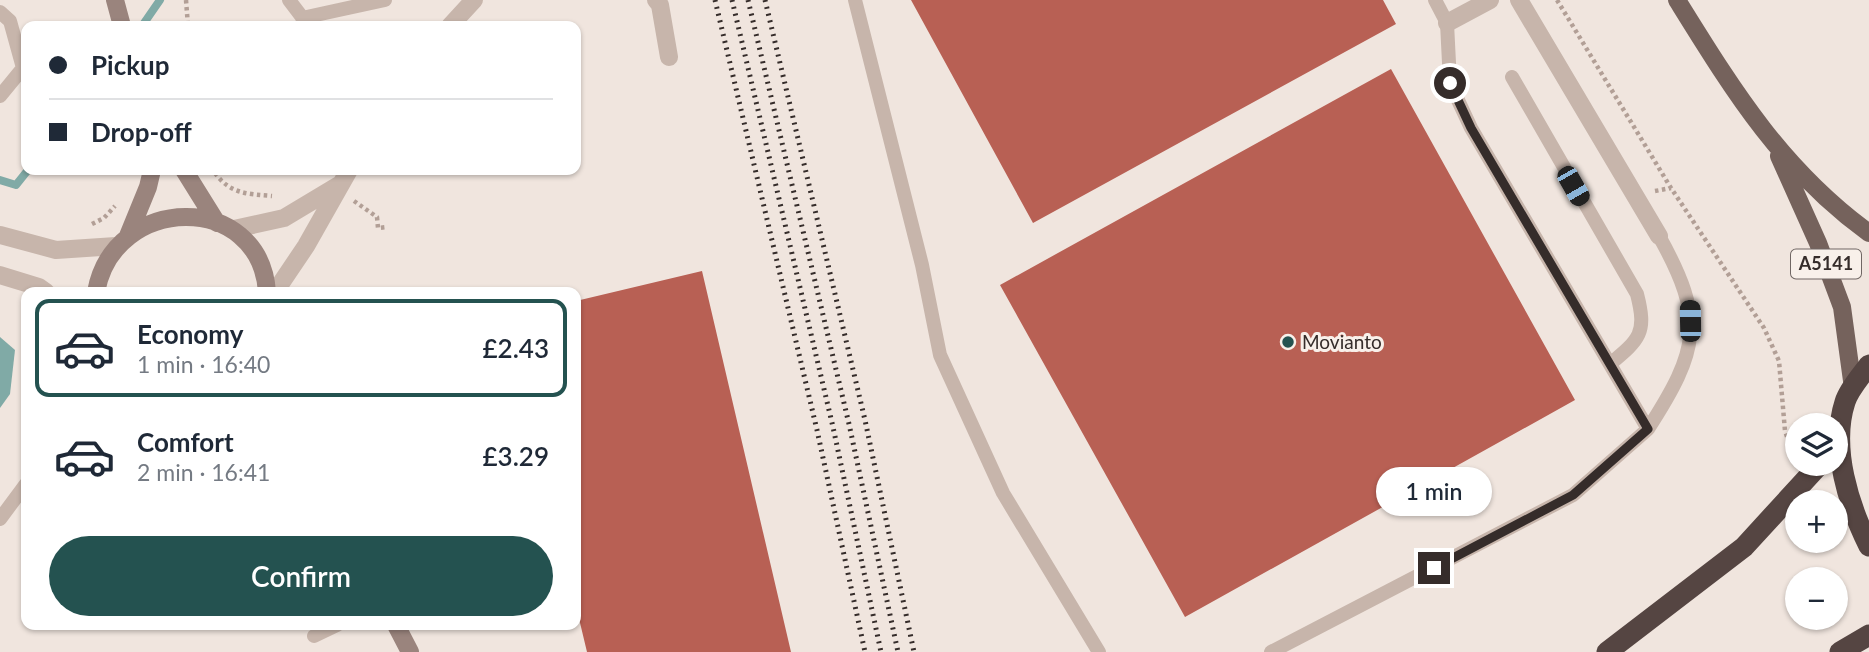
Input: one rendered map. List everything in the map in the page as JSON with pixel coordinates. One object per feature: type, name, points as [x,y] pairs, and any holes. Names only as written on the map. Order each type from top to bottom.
[{"type":"highway","points":[[1843,413],[1845,402],[1869,365]]},
{"type":"highway","points":[[1606,652],[1744,547],[1809,476]]},
{"type":"highway","points":[[1845,476],[1853,513],[1869,546]]},
{"type":"highway","points":[[1840,652],[1869,635]]},
{"type":"main road","points":[[115,0],[121,21]]},
{"type":"main road","name":"A5141","points":[[1677,0],[1774,147],[1818,243],[1842,307],[1853,388]]},
{"type":"main road","name":"A5141","points":[[1774,147],[1848,218],[1869,233]]},
{"type":"main road","points":[[98,287],[106,261],[122,241],[144,199],[151,175]]},
{"type":"main road","points":[[188,175],[225,226],[259,262],[266,287]]},
{"type":"main road","points":[[122,241],[147,224],[176,217],[194,217],[225,226]]},
{"type":"main road","points":[[399,630],[411,652]]},
{"type":"street","points":[[455,21],[474,0]]},
{"type":"street","points":[[656,0],[660,5],[669,57]]},
{"type":"street","points":[[1447,23],[1490,0]]},
{"type":"street","points":[[1519,0],[1659,236]]},
{"type":"street","points":[[225,226],[284,218],[344,177]]},
{"type":"street","points":[[278,287],[306,246],[344,177]]},
{"type":"street","points":[[0,235],[56,250],[122,241]]},
{"type":"street","points":[[0,275],[39,287]]},
{"type":"lane","points":[[289,0],[304,21]]},
{"type":"lane","points":[[309,21],[385,0]]},
{"type":"lane","points":[[855,0],[919,253],[940,355],[1003,493],[1099,652]]},
{"type":"lane","points":[[1435,0],[1447,23],[1450,83],[1471,128],[1648,429]]},
{"type":"lane","points":[[0,12],[10,21],[21,61]]},
{"type":"lane","points":[[0,96],[21,70]]},
{"type":"lane","points":[[1512,77],[1637,294],[1644,321],[1632,347],[1610,364]]},
{"type":"lane","points":[[1271,652],[1573,495],[1648,429],[1673,390],[1691,340],[1690,302],[1677,269],[1659,236]]},
{"type":"lane","points":[[0,519],[21,491]]},
{"type":"lane","points":[[314,636],[327,630]]},
{"type":"path","points":[[186,0],[188,21]]},
{"type":"path","points":[[1557,0],[1671,188],[1764,328],[1779,362],[1785,431]]},
{"type":"path","points":[[216,175],[228,188],[240,194],[275,197]]},
{"type":"path","points":[[351,200],[377,217],[378,228],[387,228]]},
{"type":"path","points":[[83,227],[104,218],[119,203]]},
{"type":"water","points":[[0,337],[15,350],[10,394],[0,408]]},
{"type":"building","points":[[911,0],[1383,0],[1396,24],[1033,223]]},
{"type":"building","name":"Movianto","points":[[1391,69],[1575,400],[1185,617],[1000,285]]},
{"type":"building","points":[[702,271],[791,652],[587,652],[581,627],[581,300]]},
{"type":"waterway","points":[[145,21],[160,0]]},
{"type":"waterway","points":[[0,180],[16,185],[24,175]]},
{"type":"railway","points":[[715,0],[817,430],[865,652]]},
{"type":"railway","points":[[732,0],[833,427],[881,652]]},
{"type":"railway","points":[[748,0],[849,424],[898,652]]},
{"type":"railway","points":[[765,0],[865,420],[914,652]]},
{"type":"place","name":"Movianto","points":[[1288,342]]},
{"type":"route","points":[[1434,568],[1573,495],[1648,429],[1471,128],[1450,83]]}]
